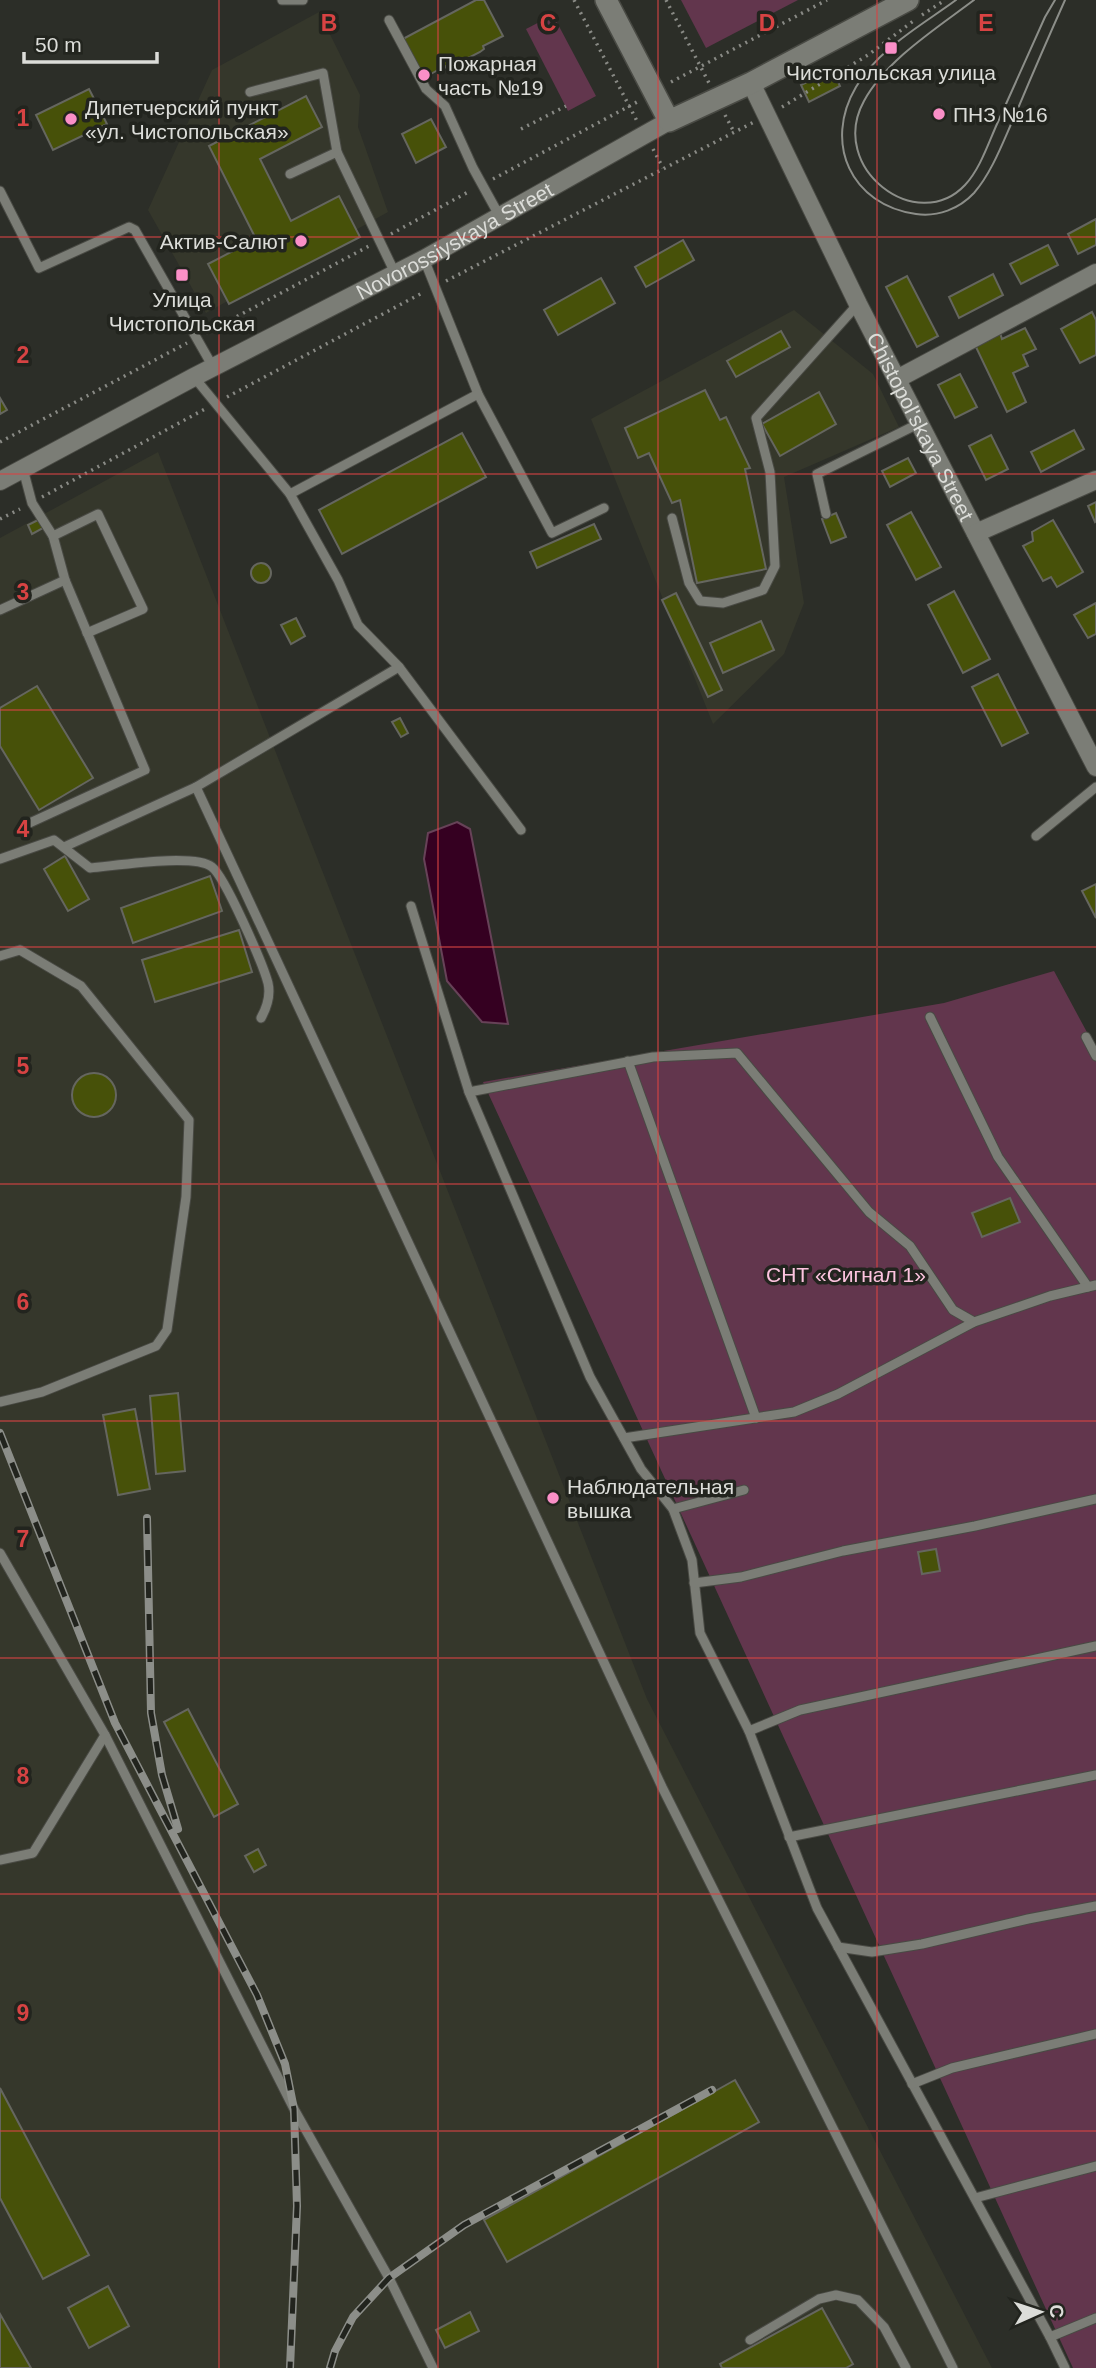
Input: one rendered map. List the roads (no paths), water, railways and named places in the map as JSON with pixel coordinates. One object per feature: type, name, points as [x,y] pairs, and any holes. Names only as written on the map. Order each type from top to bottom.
[{"type":"main road","points":[[606,0],[669,121]]},
{"type":"main road","name":"Novorossiyskaya Street","points":[[669,121],[751,83],[908,0]]},
{"type":"street","name":"Chistopol'skaya Street","points":[[751,83],[858,304],[1096,768]]},
{"type":"street","name":"Novorossiyskaya Street","points":[[0,481],[213,367],[424,259],[669,121]]},
{"type":"street","points":[[897,379],[1096,273]]},
{"type":"street","points":[[976,533],[1096,480]]},
{"type":"lane","points":[[282,0],[303,0]]},
{"type":"lane","points":[[389,20],[426,89],[445,106],[500,217]]},
{"type":"lane","points":[[250,92],[323,73],[337,152],[395,273]]},
{"type":"lane","points":[[290,174],[337,152]]},
{"type":"lane","points":[[0,191],[39,268],[129,227],[135,229],[213,367]]},
{"type":"lane","points":[[424,259],[478,394],[552,533],[604,508]]},
{"type":"lane","points":[[672,518],[689,583],[700,601],[723,603],[763,590],[775,566],[770,472],[756,418],[858,304]]},
{"type":"lane","points":[[194,377],[289,494],[338,580],[358,625],[399,667],[521,830]]},
{"type":"lane","points":[[289,494],[478,394]]},
{"type":"lane","points":[[826,514],[817,474],[920,423]]},
{"type":"lane","points":[[23,469],[32,503],[53,536],[65,580],[145,770],[23,826]]},
{"type":"lane","points":[[53,536],[98,514],[143,609],[87,632]]},
{"type":"lane","points":[[0,610],[65,580]]},
{"type":"lane","points":[[64,847],[196,787],[399,667]]},
{"type":"lane","points":[[196,787],[662,1787],[953,2368]]},
{"type":"lane","points":[[1036,836],[1096,787]]},
{"type":"lane","points":[[0,859],[54,840],[90,868],[190,859],[212,867],[232,897],[268,984],[268,1005],[261,1018]]},
{"type":"lane","points":[[411,906],[469,1093],[590,1377],[641,1469],[673,1509],[692,1560],[700,1633],[749,1731],[817,1908],[1065,2368]]},
{"type":"lane","points":[[0,956],[20,950],[81,986],[189,1120],[186,1197],[167,1330],[156,1346],[42,1392],[0,1402]]},
{"type":"lane","points":[[624,1438],[794,1412],[820,1402],[974,1322],[1050,1296],[1092,1286],[998,1157],[930,1017]]},
{"type":"lane","points":[[1086,1037],[1096,1056]]},
{"type":"lane","points":[[469,1093],[653,1057],[737,1053],[869,1212],[910,1246],[953,1310],[974,1322]]},
{"type":"lane","points":[[628,1062],[756,1418]]},
{"type":"lane","points":[[673,1509],[744,1490]]},
{"type":"lane","points":[[694,1583],[741,1577],[843,1551],[1096,1499]]},
{"type":"lane","points":[[0,1553],[105,1735],[294,2109],[389,2278],[433,2368]]},
{"type":"lane","points":[[749,1731],[800,1710],[1096,1646]]},
{"type":"lane","points":[[0,1860],[33,1853],[105,1735]]},
{"type":"lane","points":[[789,1837],[1096,1775]]},
{"type":"lane","points":[[838,1947],[872,1952],[910,1946],[1096,1906]]},
{"type":"lane","points":[[912,2084],[963,2066],[1096,2034]]},
{"type":"lane","points":[[975,2198],[1096,2166]]},
{"type":"lane","points":[[750,2340],[819,2300],[836,2295],[858,2300],[884,2327],[905,2368]]},
{"type":"lane","points":[[1050,2337],[1096,2318]]},
{"type":"tram line","points":[[956,0],[888,49],[865,73],[846,108],[842,129],[843,149],[849,168],[860,185],[893,208],[916,214],[940,213],[955,207],[968,199],[981,184],[998,154],[1065,0]]},
{"type":"tram line","points":[[974,0],[899,58],[864,101],[856,126],[857,150],[867,170],[883,187],[902,198],[924,203],[945,199],[970,179],[1055,0]]},
{"type":"railway","points":[[0,1433],[115,1723],[257,1995],[285,2064],[294,2109],[297,2206],[290,2368]]},
{"type":"railway","points":[[147,1518],[151,1713],[162,1775],[178,1829]]},
{"type":"railway","points":[[330,2368],[335,2351],[353,2317],[389,2278],[464,2225],[712,2090]]},
{"type":"place","name":"Чистопольская улица","points":[[891,48]]},
{"type":"place","name":"Пожарная часть №19","points":[[424,75]]},
{"type":"place","name":"ПНЗ №16","points":[[939,114]]},
{"type":"place","name":"Дипетчерский пункт «ул. Чистопольская»","points":[[71,119]]},
{"type":"place","name":"Актив-Салют","points":[[301,241]]},
{"type":"place","name":"Улица Чистопольская","points":[[182,275]]},
{"type":"place","name":"Наблюдательная вышка","points":[[553,1498]]},
{"type":"park label","name":"СНТ «Сигнал 1»","points":[[846,1274]]}]
